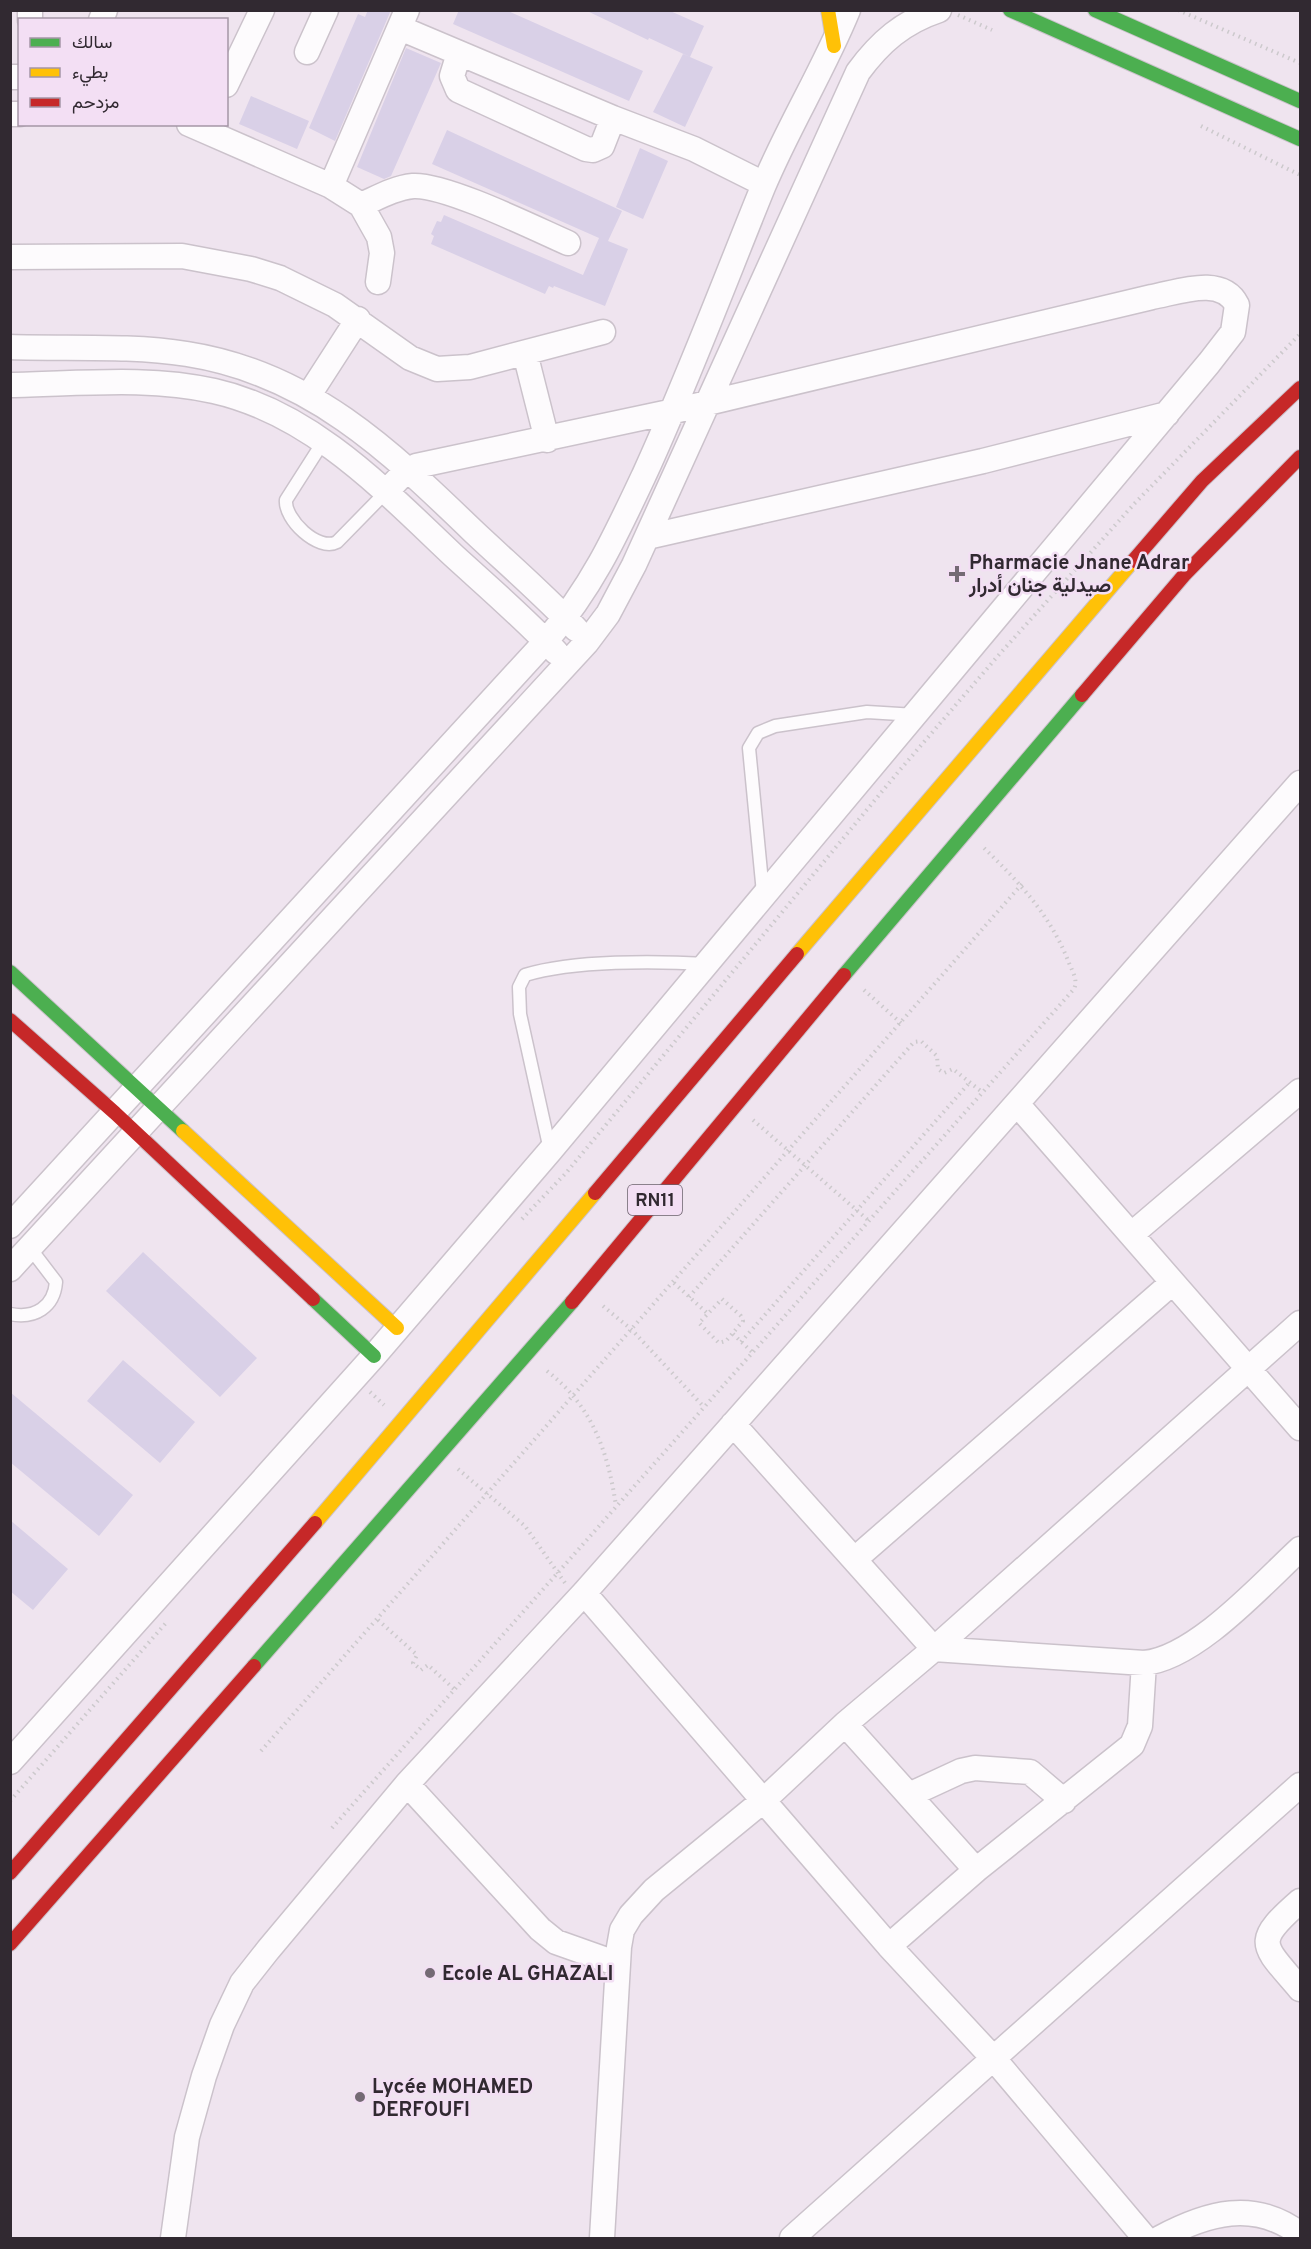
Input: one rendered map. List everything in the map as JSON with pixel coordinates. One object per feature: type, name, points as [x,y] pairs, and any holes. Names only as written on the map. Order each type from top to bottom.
[{"type":"main road","points":[[828,10],[834,46]]},
{"type":"main road","points":[[1010,10],[1300,139]]},
{"type":"main road","points":[[1095,10],[1300,102]]},
{"type":"main road","name":"RN11","points":[[10,1873],[403,1421],[1036,672],[1194,489],[1300,388]]},
{"type":"main road","name":"RN11","points":[[10,1944],[543,1336],[855,961],[1178,583],[1236,519],[1300,457]]},
{"type":"main road","points":[[10,972],[397,1328]]},
{"type":"main road","points":[[10,1020],[136,1132],[374,1356]]},
{"type":"street","points":[[228,81],[262,10]]},
{"type":"street","points":[[307,52],[326,10]]},
{"type":"street","points":[[10,1226],[565,618],[608,553],[674,411],[764,184],[834,46],[848,10]]},
{"type":"street","points":[[10,1269],[587,642],[623,588],[858,72],[874,50],[895,31],[919,17],[939,10]]},
{"type":"street","points":[[331,186],[403,19],[459,53],[613,118],[694,149],[764,184]]},
{"type":"street","points":[[459,53],[452,76],[458,90],[586,149],[593,150],[602,146],[613,118]]},
{"type":"street","points":[[200,127],[331,186],[361,205],[380,237],[382,253],[378,282]]},
{"type":"street","points":[[361,205],[395,190],[414,186],[429,188],[485,207],[568,243]]},
{"type":"street","points":[[10,257],[182,256],[222,262],[280,278],[309,291],[358,319],[410,358],[437,369],[470,367],[603,332]]},
{"type":"street","points":[[10,1762],[374,1356],[708,964],[1233,332],[1237,305],[1225,291],[1200,288],[1152,297],[674,411],[409,470],[386,492]]},
{"type":"street","points":[[309,395],[358,319]]},
{"type":"street","points":[[10,347],[154,350],[188,354],[249,369],[309,395],[340,415],[409,470],[565,618],[587,642]]},
{"type":"street","points":[[525,353],[547,440]]},
{"type":"street","points":[[10,385],[145,382],[182,385],[249,402],[288,420],[323,442],[386,492],[546,641],[567,664]]},
{"type":"street","points":[[647,537],[983,461],[1167,414]]},
{"type":"street","points":[[323,442],[340,415]]},
{"type":"street","points":[[173,2238],[187,2137],[207,2066],[222,2025],[242,1983],[407,1784],[581,1597],[1300,783]]},
{"type":"street","points":[[1132,1234],[1300,1091]]},
{"type":"street","points":[[1017,1104],[1300,1428]]},
{"type":"street","points":[[855,1559],[1172,1282]]},
{"type":"street","points":[[602,2238],[618,1964],[622,1930],[631,1915],[654,1890],[764,1800],[845,1724],[934,1649],[1300,1323]]},
{"type":"street","points":[[733,1424],[934,1649],[1144,1663],[1160,1662],[1183,1651],[1202,1638],[1300,1550]]},
{"type":"street","points":[[581,1597],[764,1800],[889,1946],[994,2059],[1145,2238]]},
{"type":"street","points":[[889,1946],[976,1870],[1132,1745],[1140,1726],[1144,1663]]},
{"type":"street","points":[[845,1724],[976,1870]]},
{"type":"street","points":[[909,1796],[961,1771],[975,1768],[1030,1772],[1064,1801]]},
{"type":"street","points":[[407,1784],[540,1929],[556,1942],[618,1964]]},
{"type":"street","points":[[792,2238],[1300,1785]]},
{"type":"street","points":[[1300,1901],[1276,1922],[1267,1939],[1274,1958],[1300,1989]]},
{"type":"street","points":[[1160,2238],[1212,2216],[1241,2212],[1267,2215],[1300,2234]]},
{"type":"lane","points":[[323,442],[285,500],[289,515],[316,541],[326,545],[337,542],[386,492]]},
{"type":"lane","points":[[764,897],[749,748],[758,733],[775,726],[867,712],[917,715]]},
{"type":"lane","points":[[550,1151],[520,1014],[519,987],[525,975],[546,969],[570,967],[663,962],[708,964]]},
{"type":"lane","points":[[10,1314],[25,1317],[42,1310],[55,1296],[56,1282],[30,1248]]},
{"type":"path","points":[[1178,10],[1300,63]]},
{"type":"path","points":[[332,1828],[1074,990],[1076,981],[1057,936],[1022,884],[984,848]]},
{"type":"path","points":[[261,1751],[1022,884]]},
{"type":"path","points":[[689,1297],[915,1041],[921,1041],[937,1056],[938,1069],[944,1073],[953,1069],[982,1092]]},
{"type":"path","points":[[741,1342],[970,1082]]},
{"type":"path","points":[[752,1119],[868,1220]]},
{"type":"path","points":[[674,1282],[707,1313]]},
{"type":"path","points":[[720,1300],[723,1300],[743,1319],[743,1324],[733,1334],[724,1342],[717,1341],[700,1325],[707,1313],[720,1300]]},
{"type":"path","points":[[603,1306],[632,1330],[704,1407]]},
{"type":"path","points":[[733,1334],[752,1352]]},
{"type":"path","points":[[548,1371],[574,1396],[589,1415],[608,1459],[616,1506]]},
{"type":"path","points":[[354,1378],[403,1421]]},
{"type":"path","points":[[440,1453],[525,1526],[558,1572],[581,1597]]},
{"type":"path","points":[[378,1620],[417,1655],[413,1663],[417,1668],[421,1670],[428,1665],[454,1689]]},
{"type":"building","points":[[368,10],[391,10],[335,141],[309,128],[358,14],[365,17]]},
{"type":"building","points":[[459,10],[506,10],[643,71],[629,101],[453,24]]},
{"type":"building","points":[[585,10],[668,10],[704,26],[690,57]]},
{"type":"building","points":[[406,48],[441,63],[391,176],[384,179],[357,167]]},
{"type":"building","points":[[683,54],[713,67],[685,127],[653,112]]},
{"type":"building","points":[[251,96],[309,121],[297,149],[239,124]]},
{"type":"building","points":[[447,130],[622,211],[608,241],[628,249],[605,306],[554,286],[553,288],[549,286],[545,294],[431,244],[434,236],[431,234],[437,221],[441,222],[444,215],[583,275],[599,238],[432,164]]},
{"type":"building","points":[[640,148],[668,161],[643,219],[616,207]]},
{"type":"building","points":[[143,1252],[257,1358],[220,1397],[106,1291]]},
{"type":"building","points":[[123,1360],[195,1422],[160,1463],[87,1401]]},
{"type":"building","points":[[10,1392],[133,1495],[99,1536],[10,1462]]},
{"type":"building","points":[[10,1520],[68,1569],[33,1610],[10,1591]]},
{"type":"traffic: fast","points":[[1010,10],[1300,139]]},
{"type":"traffic: fast","points":[[1095,10],[1300,101]]},
{"type":"traffic: fast","points":[[844,975],[1082,695]]},
{"type":"traffic: fast","points":[[10,972],[183,1131]]},
{"type":"traffic: fast","points":[[313,1299],[374,1356]]},
{"type":"traffic: fast","points":[[254,1666],[572,1302]]},
{"type":"traffic: slow","points":[[828,10],[834,46]]},
{"type":"traffic: slow","points":[[797,954],[1133,561]]},
{"type":"traffic: slow","points":[[183,1131],[397,1328]]},
{"type":"traffic: slow","points":[[315,1523],[595,1193]]},
{"type":"traffic: jam","points":[[1133,561],[1202,481],[1300,388]]},
{"type":"traffic: jam","points":[[1082,695],[1185,574],[1300,457]]},
{"type":"traffic: jam","points":[[595,1193],[797,954]]},
{"type":"traffic: jam","points":[[572,1302],[844,975]]},
{"type":"traffic: jam","points":[[10,1020],[115,1113],[313,1299]]},
{"type":"traffic: jam","points":[[10,1873],[315,1523]]},
{"type":"traffic: jam","points":[[10,1944],[254,1666]]},
{"type":"place","name":"Pharmacie Jnane Adrar صيدلية جنان أدرار","points":[[957,574]]},
{"type":"place","name":"Ecole AL GHAZALI","points":[[430,1973]]},
{"type":"place","name":"Lycée MOHAMED DERFOUFI","points":[[360,2097]]}]
